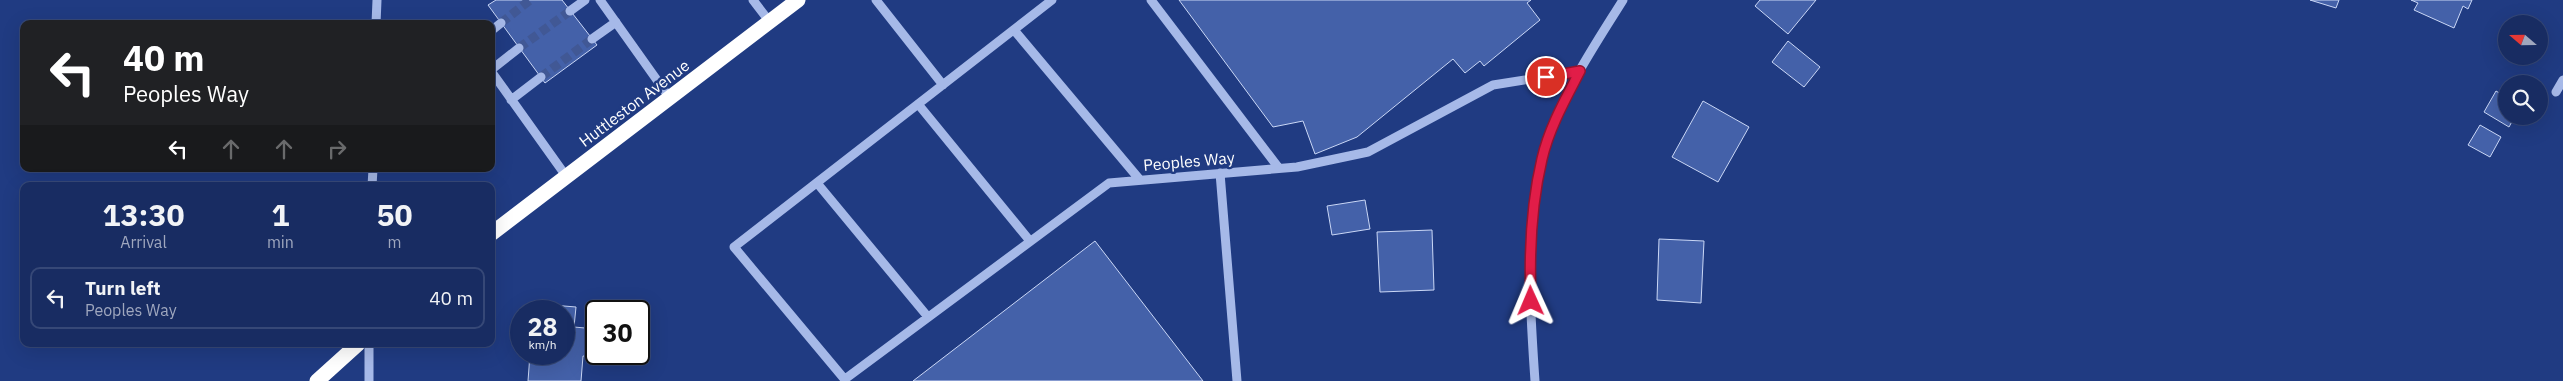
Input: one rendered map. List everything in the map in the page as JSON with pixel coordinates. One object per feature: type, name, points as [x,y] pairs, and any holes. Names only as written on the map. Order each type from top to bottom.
[{"type":"highway","name":"Huttleston Avenue","points":[[495,231],[798,0]]},
{"type":"highway","points":[[317,381],[355,347]]},
{"type":"street","points":[[376,0],[376,20]]},
{"type":"street","points":[[570,11],[585,0]]},
{"type":"street","points":[[600,0],[669,98]]},
{"type":"street","points":[[752,0],[769,21]]},
{"type":"street","points":[[876,0],[943,85]]},
{"type":"street","points":[[845,380],[734,247],[1014,30],[1041,3],[1052,0]]},
{"type":"street","points":[[1151,0],[1278,167]]},
{"type":"street","points":[[1535,381],[1530,284],[1531,219],[1542,157],[1563,102],[1623,0]]},
{"type":"street","points":[[592,39],[616,22]]},
{"type":"street","points":[[495,28],[501,23]]},
{"type":"street","points":[[1014,30],[1140,180]]},
{"type":"street","points":[[495,68],[519,48]]},
{"type":"street","name":"Peoples Way","points":[[845,380],[1109,183],[1278,167],[1297,167],[1368,152],[1493,86],[1580,71]]},
{"type":"street","points":[[495,77],[566,176]]},
{"type":"street","points":[[511,100],[541,77]]},
{"type":"street","points":[[2556,92],[2563,80]]},
{"type":"street","points":[[918,104],[1030,241]]},
{"type":"street","points":[[1220,173],[1237,381]]},
{"type":"street","points":[[817,182],[928,317]]},
{"type":"street","points":[[369,347],[369,381]]},
{"type":"building","points":[[496,0],[562,0],[597,45],[545,83],[488,5]]},
{"type":"building","points":[[1179,0],[1531,0],[1527,3],[1540,20],[1484,66],[1480,61],[1465,73],[1453,59],[1357,137],[1315,154],[1303,121],[1273,127]]},
{"type":"building","points":[[1760,0],[1816,0],[1788,34],[1755,6]]},
{"type":"building","points":[[2310,0],[2339,0],[2336,8]]},
{"type":"building","points":[[2411,0],[2472,0],[2468,9],[2463,6],[2454,28],[2414,10],[2418,3]]},
{"type":"building","points":[[1788,41],[1820,67],[1804,87],[1772,62]]},
{"type":"building","points":[[2496,91],[2498,92],[2498,120],[2484,112]]},
{"type":"building","points":[[1703,101],[1749,127],[1718,182],[1672,157]]},
{"type":"building","points":[[2480,125],[2501,137],[2490,157],[2468,145]]},
{"type":"building","points":[[1365,200],[1370,229],[1332,235],[1327,206]]},
{"type":"building","points":[[1432,230],[1434,290],[1380,292],[1377,232]]},
{"type":"building","points":[[1659,239],[1704,241],[1701,303],[1657,300]]},
{"type":"building","points":[[1095,241],[1203,381],[913,381]]},
{"type":"building","points":[[575,327],[585,328],[585,356],[583,356],[581,381],[528,381],[529,365],[575,365]]},
{"type":"tunnel","points":[[501,23],[530,0]]},
{"type":"tunnel","points":[[519,48],[570,11]]},
{"type":"tunnel","points":[[541,77],[592,39]]},
{"type":"route","points":[[1531,301],[1531,219],[1542,157],[1563,102],[1580,71],[1546,77]]}]
